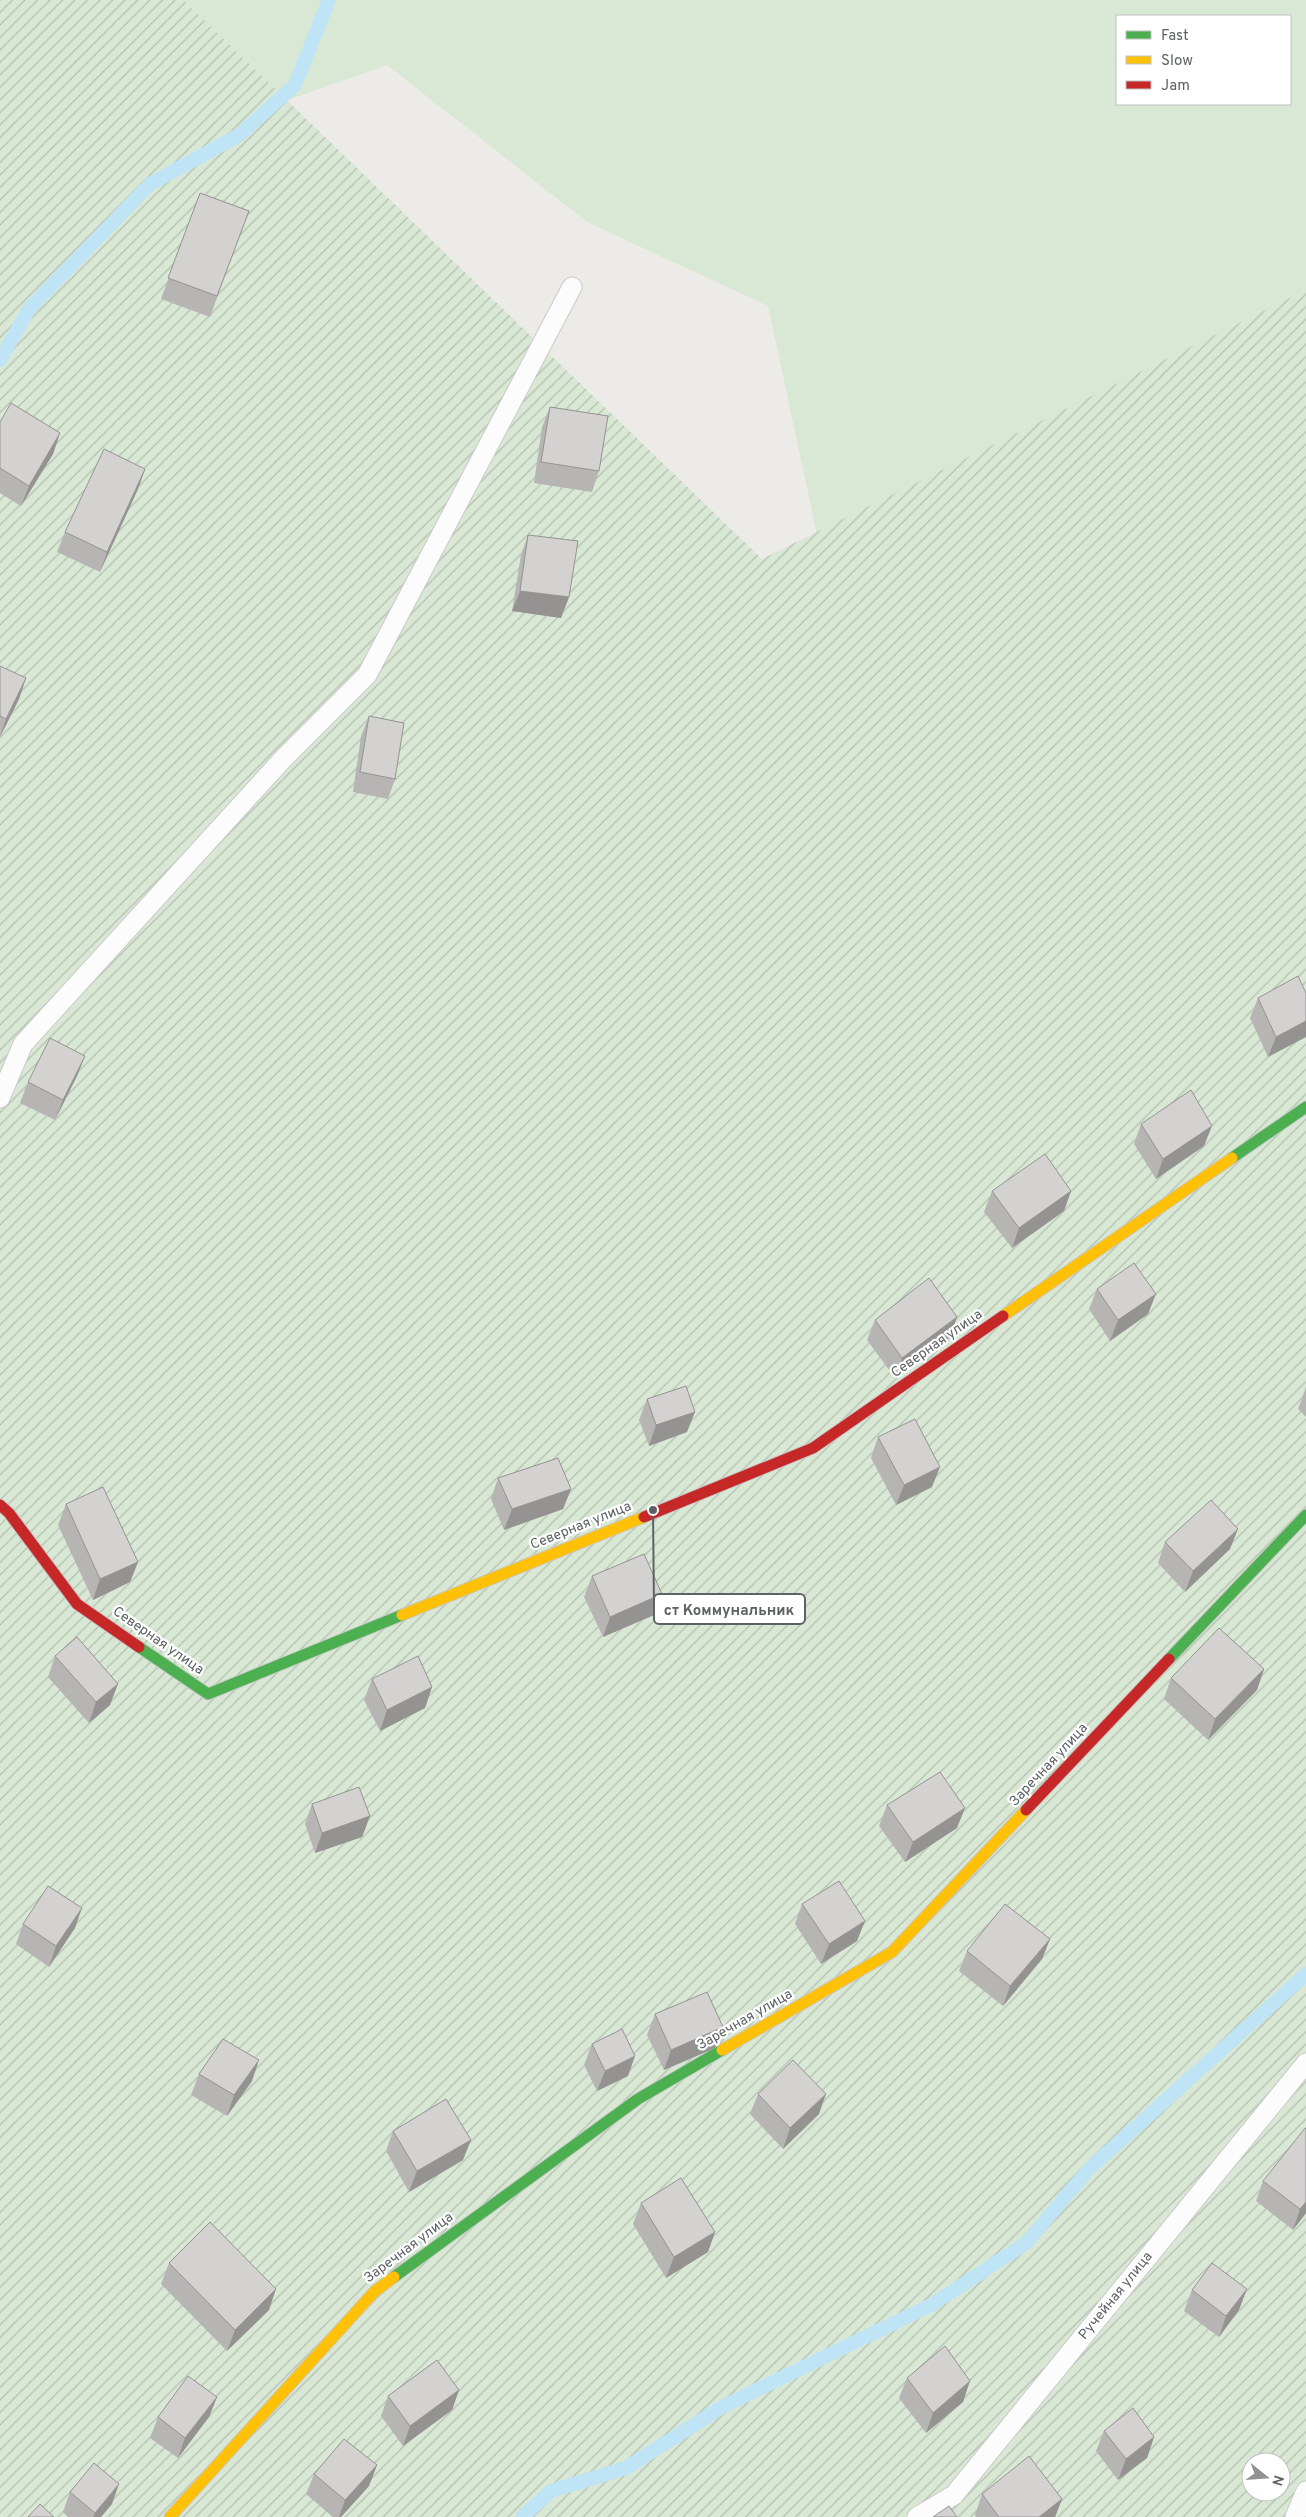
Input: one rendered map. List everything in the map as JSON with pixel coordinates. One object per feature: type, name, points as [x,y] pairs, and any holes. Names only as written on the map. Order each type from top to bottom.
[{"type":"street","name":"Северная улица","points":[[0,1505],[9,1513],[77,1604],[208,1694],[813,1448],[1306,1107]]},
{"type":"street","name":"Заречная улица","points":[[170,2517],[374,2292],[638,2099],[892,1952],[1306,1515]]},
{"type":"lane","points":[[0,1098],[23,1044],[282,760],[367,675],[572,287]]},
{"type":"lane","name":"Ручейная улица","points":[[917,2517],[954,2496],[1306,2063]]},
{"type":"lane","points":[[1295,2517],[1306,2491]]},
{"type":"green space","points":[[0,0],[1306,0],[1306,801],[825,572],[768,306],[587,222],[387,65],[93,169]]},
{"type":"green space","points":[[0,0],[183,0],[762,559],[1306,290],[1306,2517],[0,2517]]},
{"type":"building","points":[[200,193],[249,211],[217,296],[168,278]]},
{"type":"building","points":[[11,403],[60,433],[29,486],[0,468],[0,422]]},
{"type":"building","points":[[550,407],[608,416],[599,471],[541,462]]},
{"type":"building","points":[[104,449],[145,469],[107,552],[65,532]]},
{"type":"building","points":[[528,535],[578,541],[569,597],[520,591]]},
{"type":"building","points":[[0,666],[26,678],[6,719],[0,716]]},
{"type":"building","points":[[369,716],[404,723],[395,779],[360,772]]},
{"type":"building","points":[[1298,976],[1306,993],[1306,1021],[1276,1037],[1258,998]]},
{"type":"building","points":[[50,1038],[85,1056],[63,1100],[28,1082]]},
{"type":"building","points":[[1191,1090],[1212,1126],[1163,1159],[1141,1124]]},
{"type":"building","points":[[1045,1154],[1071,1191],[1019,1228],[992,1191]]},
{"type":"building","points":[[1134,1263],[1156,1294],[1118,1320],[1097,1289]]},
{"type":"building","points":[[929,1278],[957,1317],[902,1358],[875,1320]]},
{"type":"building","points":[[686,1386],[695,1412],[656,1425],[647,1399]]},
{"type":"building","points":[[915,1419],[940,1467],[904,1485],[878,1437]]},
{"type":"building","points":[[558,1458],[571,1489],[512,1509],[498,1478]]},
{"type":"building","points":[[103,1487],[138,1562],[100,1579],[66,1504]]},
{"type":"building","points":[[1211,1500],[1238,1529],[1193,1571],[1165,1542]]},
{"type":"building","points":[[644,1554],[662,1594],[610,1617],[592,1576]]},
{"type":"building","points":[[1219,1628],[1264,1669],[1215,1719],[1171,1678]]},
{"type":"building","points":[[77,1637],[118,1684],[96,1702],[55,1656]]},
{"type":"building","points":[[418,1656],[432,1687],[387,1710],[372,1679]]},
{"type":"building","points":[[940,1772],[965,1808],[913,1842],[887,1805]]},
{"type":"building","points":[[359,1787],[370,1816],[322,1833],[312,1804]]},
{"type":"building","points":[[839,1881],[865,1921],[829,1944],[802,1904]]},
{"type":"building","points":[[48,1886],[82,1908],[56,1946],[23,1924]]},
{"type":"building","points":[[1005,1904],[1050,1939],[1010,1986],[967,1951]]},
{"type":"building","points":[[707,1992],[723,2027],[671,2050],[655,2014]]},
{"type":"building","points":[[622,2029],[635,2056],[605,2071],[592,2044]]},
{"type":"building","points":[[223,2039],[259,2060],[234,2095],[199,2074]]},
{"type":"building","points":[[793,2060],[826,2094],[790,2128],[758,2094]]},
{"type":"building","points":[[446,2099],[471,2140],[417,2171],[393,2131]]},
{"type":"building","points":[[1305,2128],[1306,2202],[1300,2209],[1263,2181]]},
{"type":"building","points":[[681,2178],[715,2232],[674,2257],[641,2203]]},
{"type":"building","points":[[210,2222],[276,2289],[235,2330],[169,2263]]},
{"type":"building","points":[[1212,2263],[1247,2289],[1226,2316],[1192,2290]]},
{"type":"building","points":[[945,2346],[970,2381],[933,2413],[907,2378]]},
{"type":"building","points":[[437,2360],[459,2390],[410,2426],[388,2396]]},
{"type":"building","points":[[188,2376],[217,2397],[185,2438],[158,2417]]},
{"type":"building","points":[[1133,2408],[1154,2437],[1126,2459],[1104,2431]]},
{"type":"building","points":[[344,2439],[377,2465],[345,2500],[314,2474]]},
{"type":"building","points":[[1029,2456],[1062,2499],[1039,2517],[999,2517],[982,2494]]},
{"type":"building","points":[[94,2463],[119,2484],[95,2513],[70,2492]]},
{"type":"building","points":[[40,2504],[54,2517],[28,2517]]},
{"type":"building","points":[[949,2506],[957,2517],[933,2517]]},
{"type":"waterway","points":[[0,360],[29,309],[150,184],[239,135],[295,85],[329,0]]},
{"type":"waterway","points":[[522,2517],[551,2491],[626,2468],[722,2407],[933,2304],[1026,2243],[1089,2169],[1306,1974]]},
{"type":"traffic: fast","points":[[1232,1158],[1306,1107]]},
{"type":"traffic: fast","points":[[1169,1659],[1306,1515]]},
{"type":"traffic: fast","points":[[139,1647],[208,1694],[402,1615]]},
{"type":"traffic: fast","points":[[394,2277],[638,2099],[722,2050]]},
{"type":"traffic: slow","points":[[1003,1316],[1232,1158]]},
{"type":"traffic: slow","points":[[402,1615],[644,1517]]},
{"type":"traffic: slow","points":[[722,2050],[892,1952],[1026,1810]]},
{"type":"traffic: slow","points":[[170,2517],[374,2292],[394,2277]]},
{"type":"traffic: jam","points":[[644,1517],[813,1448],[1003,1316]]},
{"type":"traffic: jam","points":[[0,1505],[9,1513],[77,1604],[139,1647]]},
{"type":"traffic: jam","points":[[1026,1810],[1169,1659]]},
{"type":"place","name":"ст Коммунальник","points":[[653,1510]]}]
